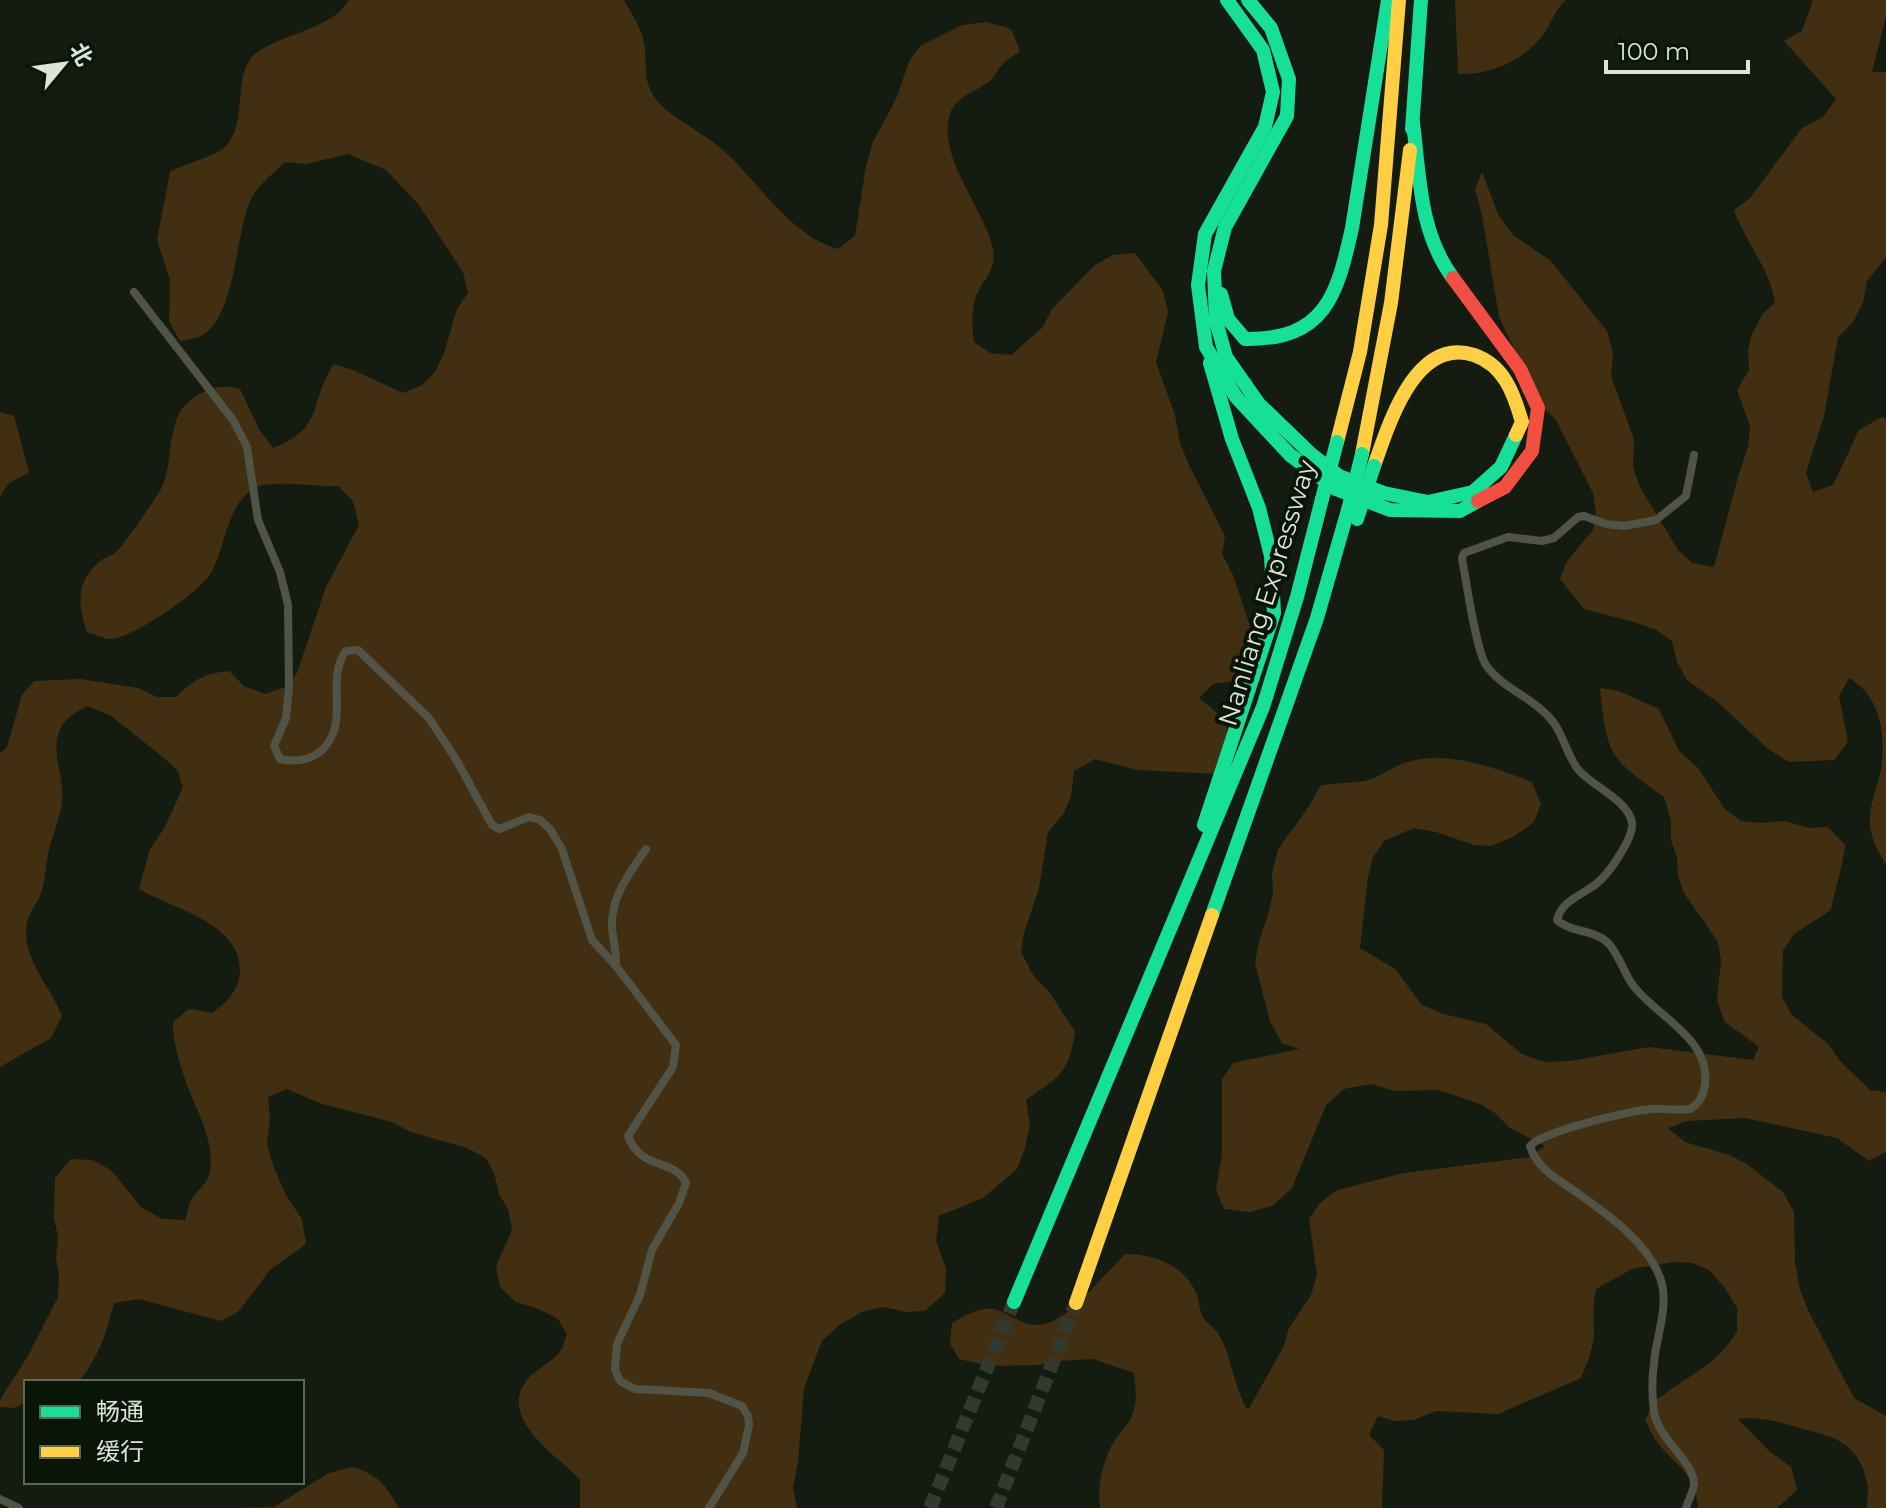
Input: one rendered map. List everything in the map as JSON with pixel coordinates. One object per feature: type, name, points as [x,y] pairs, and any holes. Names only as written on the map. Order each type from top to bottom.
[{"type":"highway","points":[[1227,0],[1263,50],[1273,92],[1260,150]]},
{"type":"highway","points":[[1248,0],[1271,28],[1289,79],[1287,116],[1260,150],[1205,234],[1207,269],[1226,357],[1259,404],[1311,454],[1339,476],[1384,493],[1428,502],[1473,492],[1501,467],[1522,422],[1513,390],[1500,370],[1482,357],[1454,350],[1430,360],[1405,389],[1384,437],[1374,466],[1357,519],[1317,618]]},
{"type":"highway","points":[[1207,269],[1228,319],[1245,339],[1271,340],[1299,331],[1321,312],[1337,282],[1353,221],[1380,71],[1388,0]]},
{"type":"highway","name":"Nanliang Expressway","points":[[1014,1302],[1263,707],[1297,597],[1360,352],[1381,225],[1399,0]]},
{"type":"highway","name":"Nanliang Expressway","points":[[1076,1303],[1317,618],[1350,503],[1380,376],[1397,267],[1413,123],[1421,0]]},
{"type":"highway","points":[[1206,347],[1236,397],[1290,455],[1336,489],[1390,510],[1460,511],[1505,487],[1532,451],[1538,408],[1520,369],[1444,266],[1425,223],[1413,123]]},
{"type":"highway","points":[[1167,936],[1274,613],[1271,556],[1259,508],[1232,439],[1206,347],[1198,285],[1207,269]]},
{"type":"street","points":[[134,292],[233,420],[247,447],[258,520],[280,572],[288,605],[289,688],[286,718],[274,746],[276,754],[280,759],[303,760],[316,755],[328,744],[334,734],[338,711],[336,684],[340,659],[346,651],[358,650],[429,718],[492,825],[499,829],[529,817],[540,820],[550,829],[562,849],[592,940],[616,966],[676,1045],[673,1067],[628,1136],[633,1150],[645,1159],[678,1172],[686,1183],[679,1203],[652,1250],[640,1295],[617,1344],[615,1369],[620,1381],[635,1389],[709,1393],[742,1406],[749,1425],[743,1453],[709,1508]]},
{"type":"street","points":[[1686,1508],[1694,1484],[1690,1470],[1664,1438],[1654,1413],[1653,1365],[1664,1303],[1661,1283],[1651,1260],[1631,1237],[1604,1211],[1543,1168],[1534,1158],[1530,1146],[1551,1135],[1630,1112],[1690,1109],[1704,1095],[1706,1078],[1701,1053],[1632,984],[1608,943],[1597,936],[1565,928],[1557,920],[1568,903],[1608,872],[1629,838],[1632,822],[1625,808],[1577,769],[1549,716],[1485,664],[1462,558],[1464,553],[1508,537],[1542,541],[1554,538],[1578,517],[1624,526],[1656,520],[1686,496],[1694,455]]},
{"type":"street","points":[[616,966],[617,954],[611,926],[615,904],[623,883],[646,849]]},
{"type":"street","points":[[0,1499],[19,1508]]},
{"type":"shaded area","points":[[349,0],[624,0],[641,32],[650,90],[661,105],[723,150],[790,220],[821,242],[838,249],[855,236],[873,142],[896,99],[909,62],[920,46],[962,25],[987,22],[1011,29],[1020,51],[1003,64],[990,81],[958,101],[951,111],[948,128],[954,162],[988,233],[994,257],[974,304],[974,342],[990,353],[1011,355],[1043,327],[1052,309],[1095,265],[1113,255],[1135,253],[1163,291],[1168,312],[1156,362],[1175,415],[1180,443],[1225,536],[1222,554],[1233,575],[1252,632],[1250,660],[1235,681],[1213,684],[1199,698],[1216,712],[1228,729],[1220,774],[1137,770],[1095,759],[1074,771],[1071,796],[1064,813],[1048,832],[1039,888],[1021,952],[1033,975],[1050,993],[1075,1032],[1069,1058],[1054,1080],[1026,1100],[1030,1125],[1017,1169],[983,1198],[939,1216],[936,1241],[946,1269],[945,1293],[925,1311],[906,1312],[883,1307],[862,1312],[839,1325],[822,1341],[804,1388],[793,1488],[797,1508],[580,1508],[580,1479],[545,1448],[525,1422],[519,1408],[520,1394],[527,1380],[557,1356],[567,1334],[558,1319],[516,1302],[500,1287],[496,1266],[512,1230],[508,1209],[486,1158],[467,1148],[411,1132],[392,1122],[322,1104],[287,1089],[268,1097],[270,1119],[267,1144],[287,1197],[302,1219],[306,1244],[270,1270],[239,1311],[221,1321],[139,1299],[114,1303],[97,1354],[80,1380],[24,1380],[24,1403],[15,1408],[0,1407],[0,1400],[29,1354],[58,1297],[55,1178],[71,1159],[92,1160],[111,1170],[141,1207],[162,1219],[185,1220],[190,1202],[209,1176],[211,1159],[204,1125],[179,1060],[173,1022],[189,1009],[212,1013],[218,1009],[235,989],[240,969],[237,953],[229,939],[217,928],[139,889],[150,849],[165,827],[183,787],[177,770],[164,758],[111,716],[88,706],[70,717],[58,735],[61,808],[41,893],[26,927],[27,944],[34,965],[62,1016],[51,1038],[0,1067],[0,753],[7,747],[22,695],[34,681],[80,679],[138,688],[157,697],[176,697],[200,678],[229,671],[244,686],[265,694],[285,687],[297,673],[326,587],[359,525],[353,501],[338,486],[274,484],[258,487],[247,494],[233,513],[217,560],[206,580],[166,612],[121,637],[108,639],[87,632],[80,603],[86,577],[100,561],[120,548],[159,492],[165,478],[175,423],[179,413],[191,400],[218,387],[240,389],[259,429],[273,448],[290,440],[309,423],[334,364],[403,393],[422,385],[435,372],[457,309],[468,293],[463,272],[419,205],[386,170],[348,154],[306,164],[285,162],[251,199],[228,294],[211,328],[199,337],[180,341],[169,321],[170,280],[157,240],[170,172],[226,146],[237,124],[244,73],[255,54],[331,18]]},
{"type":"shaded area","points":[[1455,0],[1566,0],[1537,42],[1518,58],[1495,69],[1458,74]]},
{"type":"shaded area","points":[[1813,0],[1886,0],[1886,16],[1872,72],[1886,72],[1886,257],[1867,281],[1863,303],[1853,322],[1838,337],[1824,416],[1806,473],[1813,492],[1833,485],[1859,430],[1882,417],[1886,418],[1886,864],[1875,845],[1870,824],[1881,770],[1882,731],[1875,706],[1860,686],[1849,678],[1839,696],[1848,742],[1834,760],[1789,762],[1768,749],[1719,703],[1687,680],[1677,662],[1672,641],[1656,630],[1634,622],[1584,609],[1560,579],[1567,561],[1593,530],[1596,512],[1593,493],[1556,420],[1542,407],[1499,317],[1475,189],[1482,172],[1499,216],[1513,235],[1551,261],[1607,331],[1613,354],[1611,376],[1634,440],[1633,468],[1640,487],[1678,550],[1692,563],[1714,567],[1748,447],[1750,426],[1737,390],[1749,370],[1748,350],[1752,334],[1762,315],[1775,302],[1768,278],[1734,210],[1750,198],[1802,128],[1823,117],[1836,99],[1784,41],[1802,31]]},
{"type":"shaded area","points":[[0,412],[14,416],[29,472],[8,484],[0,497]]},
{"type":"shaded area","points":[[1600,688],[1619,691],[1659,709],[1679,751],[1698,768],[1724,808],[1741,821],[1785,821],[1809,828],[1828,827],[1845,845],[1831,910],[1794,934],[1783,950],[1782,997],[1792,1015],[1827,1043],[1841,1062],[1870,1090],[1886,1092],[1886,1152],[1869,1161],[1837,1138],[1745,1118],[1687,1121],[1668,1128],[1685,1142],[1729,1155],[1747,1164],[1783,1192],[1794,1212],[1795,1262],[1800,1290],[1809,1312],[1854,1398],[1886,1416],[1886,1508],[1867,1508],[1868,1486],[1863,1469],[1858,1458],[1843,1444],[1824,1435],[1784,1424],[1746,1418],[1738,1419],[1769,1451],[1791,1467],[1797,1490],[1777,1508],[1698,1508],[1689,1478],[1656,1440],[1645,1420],[1654,1401],[1710,1363],[1725,1348],[1737,1332],[1737,1308],[1709,1270],[1692,1263],[1674,1262],[1632,1269],[1596,1289],[1593,1340],[1581,1378],[1498,1414],[1436,1411],[1414,1420],[1394,1421],[1378,1416],[1369,1435],[1384,1450],[1382,1508],[1100,1508],[1100,1484],[1105,1460],[1135,1407],[1134,1373],[1093,1359],[989,1366],[959,1359],[950,1344],[952,1323],[982,1309],[993,1309],[1024,1323],[1045,1324],[1066,1313],[1125,1254],[1157,1259],[1176,1268],[1191,1283],[1203,1317],[1224,1344],[1248,1410],[1283,1348],[1289,1328],[1311,1295],[1317,1275],[1309,1219],[1320,1203],[1337,1190],[1404,1173],[1529,1157],[1545,1146],[1510,1128],[1480,1104],[1439,1090],[1395,1091],[1371,1084],[1344,1089],[1326,1105],[1292,1188],[1272,1206],[1249,1212],[1224,1209],[1216,1190],[1222,1153],[1222,1079],[1233,1063],[1299,1049],[1282,1043],[1270,1022],[1255,963],[1273,893],[1272,873],[1278,849],[1320,786],[1369,780],[1404,763],[1436,758],[1485,766],[1532,782],[1541,804],[1534,822],[1513,837],[1491,846],[1474,845],[1414,828],[1384,841],[1373,857],[1360,948],[1395,969],[1422,1005],[1443,1014],[1486,1024],[1522,1054],[1544,1062],[1570,1061],[1649,1047],[1753,1060],[1759,1047],[1725,1022],[1717,1000],[1721,960],[1718,942],[1684,893],[1678,876],[1677,857],[1671,840],[1671,820],[1664,797],[1631,773],[1614,753],[1605,727]]},
{"type":"shaded area","points":[[352,1467],[369,1473],[380,1482],[399,1508],[236,1508],[274,1507],[329,1473]]},
{"type":"tunnel","points":[[930,1508],[1014,1302]]},
{"type":"tunnel","points":[[996,1508],[1076,1303]]},
{"type":"traffic: fast","points":[[1227,0],[1263,50],[1273,92],[1265,127],[1205,234],[1198,285],[1206,347],[1236,397],[1290,455],[1336,489],[1390,510],[1460,511],[1478,501]]},
{"type":"traffic: fast","points":[[1248,0],[1271,28],[1289,79],[1287,116],[1225,227],[1214,271],[1216,321],[1226,357],[1259,404],[1311,454],[1339,476],[1384,493],[1428,502],[1473,492],[1501,467],[1516,435]]},
{"type":"traffic: fast","points":[[1221,294],[1228,319],[1245,339],[1293,332],[1310,322],[1333,293],[1352,228],[1388,0]]},
{"type":"traffic: fast","points":[[1412,129],[1421,0]]},
{"type":"traffic: fast","points":[[1413,123],[1427,223],[1433,242],[1453,278]]},
{"type":"traffic: fast","points":[[1204,825],[1274,613],[1271,556],[1259,508],[1232,439],[1210,363]]},
{"type":"traffic: fast","points":[[1322,499],[1337,442]]},
{"type":"traffic: fast","points":[[1350,503],[1362,454]]},
{"type":"traffic: fast","points":[[1357,519],[1374,466]]},
{"type":"traffic: fast","points":[[1014,1302],[1263,707],[1297,597],[1322,499]]},
{"type":"traffic: fast","points":[[1212,915],[1317,618],[1350,503]]},
{"type":"traffic: slow","points":[[1337,442],[1360,352],[1381,225],[1399,0]]},
{"type":"traffic: slow","points":[[1362,454],[1391,303],[1410,150]]},
{"type":"traffic: slow","points":[[1374,466],[1397,407],[1408,388],[1420,371],[1436,358],[1453,353],[1474,355],[1500,373],[1511,391],[1522,422],[1516,435]]},
{"type":"traffic: slow","points":[[1076,1303],[1212,915]]},
{"type":"traffic: jam","points":[[1453,278],[1520,369],[1538,408],[1532,451],[1505,487],[1478,501]]}]
